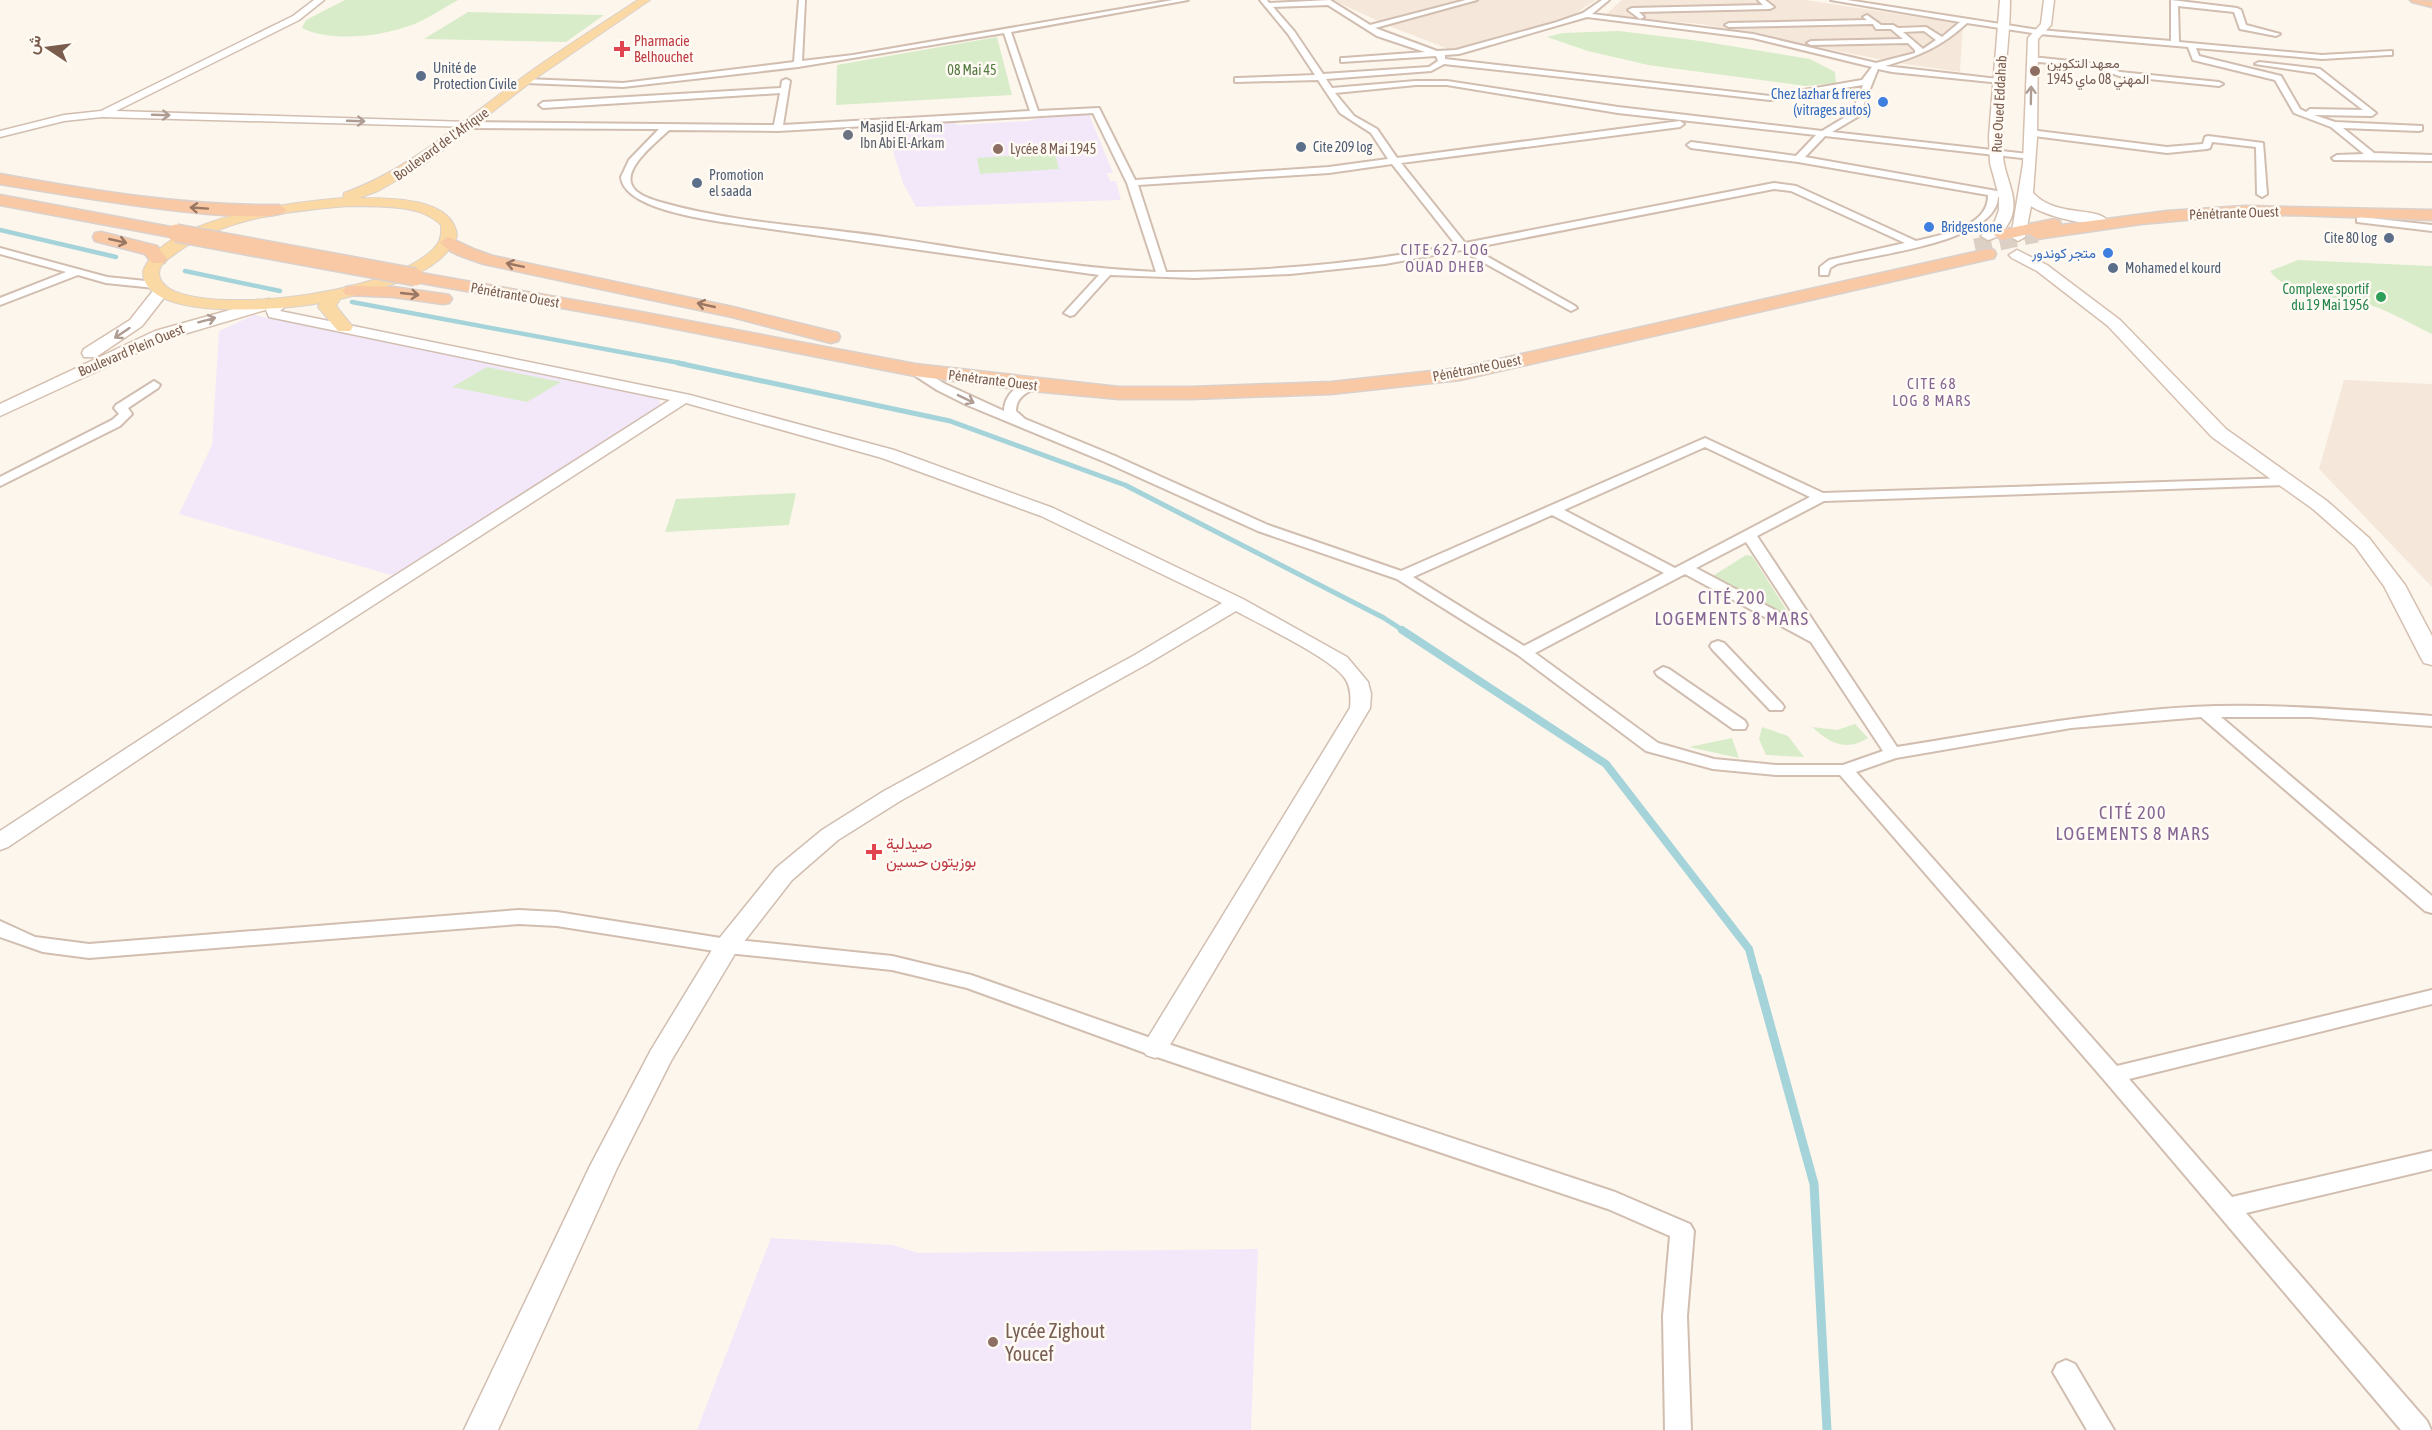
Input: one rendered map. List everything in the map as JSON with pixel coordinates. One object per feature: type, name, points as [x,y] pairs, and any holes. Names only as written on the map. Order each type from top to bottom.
[{"type":"highway","points":[[2416,0],[2432,4]]},
{"type":"highway","points":[[0,179],[95,196],[178,206],[231,210],[279,210]]},
{"type":"highway","name":"Pénétrante Ouest","points":[[0,191],[424,273],[858,352],[1021,373],[1122,382],[1325,377],[1445,363],[1996,240]]},
{"type":"highway","name":"Pénétrante Ouest","points":[[0,200],[176,233],[424,273]]},
{"type":"highway","name":"Pénétrante Ouest","points":[[2040,249],[2103,223],[2175,216],[2247,211],[2432,215]]},
{"type":"highway","points":[[0,214],[139,246],[151,250],[158,259]]},
{"type":"highway","points":[[1780,290],[1824,273],[1956,243],[1996,240],[2099,219],[2175,216]]},
{"type":"highway","name":"Pénétrante Ouest","points":[[2040,249],[2202,226],[2221,220],[2432,222]]},
{"type":"highway","name":"Pénétrante Ouest","points":[[858,352],[915,370],[1119,393],[1309,390],[1460,374],[1801,296],[1996,240]]},
{"type":"highway","points":[[448,242],[470,254],[490,260],[733,312],[858,352]]},
{"type":"highway","points":[[1801,296],[1864,289],[2013,254]]},
{"type":"highway","points":[[344,292],[422,295],[794,353],[858,352]]},
{"type":"main road","name":"Boulevard de l'Afrique","points":[[315,204],[362,193],[390,182],[526,81],[645,0]]},
{"type":"main road","name":"Boulevard de l'Afrique","points":[[420,176],[488,126],[540,82],[655,0]]},
{"type":"main road","name":"Rue Oued Eddahab","points":[[1996,240],[2007,207],[1999,194],[1996,154],[1998,81],[2006,27],[2006,0]]},
{"type":"main road","points":[[2040,249],[2013,254],[1987,248],[2025,208],[2033,38],[2046,25],[2049,0]]},
{"type":"main road","name":"Boulevard de l'Afrique","points":[[413,191],[426,210]]},
{"type":"main road","points":[[2025,194],[2044,207],[2070,215],[2099,219]]},
{"type":"main road","points":[[378,202],[426,210],[448,223],[450,232],[448,242],[436,255],[415,268],[387,280],[344,292],[275,304],[204,303],[179,298],[158,288],[151,275],[158,259],[172,247],[193,236],[228,223],[279,210],[315,204],[378,202]]},
{"type":"main road","points":[[1996,240],[2035,244],[2120,329],[2218,433],[2320,506],[2362,542],[2394,585],[2432,658]]},
{"type":"main road","name":"Boulevard Plein Ouest","points":[[0,399],[65,367],[136,324],[158,288]]},
{"type":"main road","points":[[344,292],[329,301],[327,307],[344,327]]},
{"type":"main road","name":"Boulevard Plein Ouest","points":[[0,411],[161,334],[275,304]]},
{"type":"street","points":[[102,114],[296,18],[320,0]]},
{"type":"street","points":[[798,64],[802,0]]},
{"type":"street","points":[[526,81],[623,85],[788,66],[1007,31],[1107,10],[1185,0]]},
{"type":"street","points":[[1369,27],[1474,0]]},
{"type":"street","points":[[1637,1],[1742,0]]},
{"type":"street","points":[[1761,0],[1795,24]]},
{"type":"street","points":[[1834,0],[2039,32],[2322,57],[2389,53]]},
{"type":"street","points":[[1265,3],[1326,1],[1380,34],[1442,58]]},
{"type":"street","points":[[1238,80],[1431,69],[1442,58],[1560,24],[1586,15],[1605,1],[1615,1]]},
{"type":"street","points":[[2175,44],[2174,2],[2237,10],[2243,27],[2276,34]]},
{"type":"street","points":[[1265,3],[1291,33],[1343,111],[1374,131],[1394,161],[1463,247],[1571,308]]},
{"type":"street","points":[[1858,11],[1872,6]]},
{"type":"street","points":[[1752,7],[1784,34],[1753,36]]},
{"type":"street","points":[[1645,22],[1632,10],[1770,7]]},
{"type":"street","points":[[1858,11],[1901,10]]},
{"type":"street","points":[[1858,11],[1879,27],[1893,27],[1919,49],[1919,54]]},
{"type":"street","points":[[1586,15],[1689,26],[1753,36],[1904,72],[1998,81]]},
{"type":"street","points":[[1722,17],[1764,16]]},
{"type":"street","points":[[1689,26],[1947,17]]},
{"type":"street","points":[[1798,159],[1821,135],[1856,114],[1876,66],[1919,54],[1966,20]]},
{"type":"street","points":[[1875,32],[1926,29],[1940,41]]},
{"type":"street","points":[[1007,31],[1035,113]]},
{"type":"street","points":[[1786,43],[1940,41]]},
{"type":"street","points":[[2191,45],[2196,58]]},
{"type":"street","points":[[1344,60],[1442,58],[1534,72],[1770,98],[1869,79]]},
{"type":"street","points":[[2196,58],[2278,78],[2296,111],[2334,125],[2419,128]]},
{"type":"street","points":[[2196,58],[2317,71],[2372,113],[2296,111]]},
{"type":"street","points":[[2032,59],[2098,66],[2118,74],[2219,84]]},
{"type":"street","points":[[1949,76],[1953,64]]},
{"type":"street","points":[[778,128],[788,66]]},
{"type":"street","points":[[1527,79],[1534,72]]},
{"type":"street","points":[[2265,75],[2323,75]]},
{"type":"street","points":[[1331,91],[1430,82],[1517,90],[1618,110],[2028,157]]},
{"type":"street","points":[[543,105],[784,90]]},
{"type":"street","points":[[651,109],[654,99]]},
{"type":"street","points":[[537,114],[639,109]]},
{"type":"street","points":[[0,134],[64,118],[102,114],[488,126],[646,123],[666,128],[778,128],[1096,110],[1132,183],[1162,275]]},
{"type":"street","points":[[1132,183],[1329,170],[1698,120]]},
{"type":"street","points":[[2334,125],[2372,156]]},
{"type":"street","points":[[666,128],[633,161],[625,173],[626,184],[634,193],[649,201],[698,214],[734,220],[884,240],[1079,271],[1162,275],[1298,272],[1360,265],[1774,186],[1793,188],[1915,244]]},
{"type":"street","points":[[2030,133],[2167,150],[2207,147],[2208,139],[2260,145],[2262,194]]},
{"type":"street","points":[[1691,146],[1798,159],[1999,194],[1985,217],[1967,228],[1915,244],[1833,262],[1825,267],[1824,273]]},
{"type":"street","points":[[2337,158],[2372,156],[2432,158]]},
{"type":"street","points":[[2361,220],[2432,228]]},
{"type":"street","points":[[0,251],[77,273],[158,288]]},
{"type":"street","points":[[1070,313],[1107,272]]},
{"type":"street","points":[[0,302],[77,273]]},
{"type":"street","points":[[275,304],[274,314],[684,398],[888,454],[1047,512],[1236,603],[1340,661],[1352,672],[1359,683],[1360,708],[1155,1048]]},
{"type":"street","points":[[915,370],[951,392],[1110,459],[1263,528],[1402,576],[1524,652],[1652,747],[1713,764],[1776,770],[1845,770],[1893,753],[2071,723],[2205,712],[2311,712],[2432,721]]},
{"type":"street","points":[[0,482],[116,423],[126,414],[120,408],[154,385]]},
{"type":"street","points":[[1021,423],[1010,412],[1011,400],[1023,389],[1032,385]]},
{"type":"street","points":[[0,842],[251,676],[684,398]]},
{"type":"street","points":[[1402,576],[1705,442],[1821,496]]},
{"type":"street","points":[[1524,652],[1821,496],[2285,480]]},
{"type":"street","points":[[1552,509],[1818,640]]},
{"type":"street","points":[[1748,534],[1893,753]]},
{"type":"street","points":[[481,1430],[604,1166],[660,1058],[727,946],[784,874],[830,835],[892,796],[1140,660],[1236,603]]},
{"type":"street","points":[[1718,646],[1776,707]]},
{"type":"street","points":[[1662,672],[1739,725]]},
{"type":"street","points":[[2205,712],[2432,906]]},
{"type":"street","points":[[1845,770],[2113,1075],[2418,1430]]},
{"type":"street","points":[[0,928],[11,935],[43,946],[89,951],[529,918],[557,919],[727,946],[892,963],[970,982],[1155,1048],[1616,1202],[1682,1231],[1675,1316],[1678,1430]]},
{"type":"street","points":[[2113,1075],[2432,997]]},
{"type":"street","points":[[2226,1208],[2432,1160]]},
{"type":"street","points":[[2066,1372],[2101,1430]]},
{"type":"shaded area","points":[[1333,0],[1596,0],[1571,16],[1451,50],[1389,26]]},
{"type":"shaded area","points":[[1622,0],[1806,0],[1963,24],[1960,72],[1899,63],[1701,24],[1604,16]]},
{"type":"shaded area","name":"Lycée 8 Mai 1945","points":[[1089,114],[1113,173],[1107,173],[1110,181],[1116,181],[1121,200],[916,207],[903,183],[885,125],[955,121],[957,125],[1028,121]]},
{"type":"shaded area","points":[[254,315],[659,399],[661,406],[398,577],[179,514],[212,445],[219,331]]},
{"type":"shaded area","points":[[2344,380],[2432,384],[2432,587],[2319,469]]},
{"type":"shaded area","name":"Lycée Zighout Youcef","points":[[771,1238],[893,1245],[918,1253],[1258,1249],[1251,1430],[697,1430]]},
{"type":"green space","points":[[345,0],[458,0],[418,23],[372,35],[342,37],[314,33],[302,28],[306,20]]},
{"type":"green space","points":[[468,12],[604,15],[566,42],[424,39]]},
{"type":"green space","points":[[1619,31],[1700,41],[1810,59],[1835,72],[1836,83],[1806,86],[1648,65],[1588,51],[1547,37],[1562,33]]},
{"type":"green space","name":"08 Mai 45","points":[[997,37],[1012,95],[836,105],[837,65]]},
{"type":"green space","points":[[1055,153],[1059,169],[980,174],[977,158]]},
{"type":"green space","name":"Complexe sportif du 19 Mai 1956","points":[[2298,260],[2432,266],[2432,334],[2373,306],[2290,287],[2270,271]]},
{"type":"green space","points":[[487,367],[561,382],[527,402],[452,387]]},
{"type":"green space","points":[[796,493],[789,525],[665,532],[676,499]]},
{"type":"green space","points":[[1746,555],[1752,556],[1791,617],[1711,577]]},
{"type":"green space","points":[[1855,724],[1868,738],[1845,745],[1832,741],[1812,727],[1837,730]]},
{"type":"green space","points":[[1762,727],[1788,736],[1804,757],[1766,755],[1759,739]]},
{"type":"green space","points":[[1732,738],[1739,758],[1689,747]]},
{"type":"waterway","points":[[0,230],[116,257]]},
{"type":"waterway","points":[[185,271],[280,291]]},
{"type":"waterway","points":[[352,302],[685,364]]},
{"type":"waterway","points":[[678,363],[950,421],[1125,485],[1384,618],[1404,631]]},
{"type":"waterway","points":[[1402,630],[1606,764],[1749,949],[1757,979]]},
{"type":"waterway","points":[[1757,977],[1814,1184],[1827,1430]]},
{"type":"tunnel","points":[[1975,247],[2037,234]]},
{"type":"place","name":"Pharmacie Belhouchet","points":[[622,49]]},
{"type":"place","name":"معهد التكوين المهني 08 ماي 1945","points":[[2035,71]]},
{"type":"place","name":"Unité de Protection Civile","points":[[421,76]]},
{"type":"place","name":"Chez lazhar & freres (vitrages autos)","points":[[1883,102]]},
{"type":"place","name":"Masjid El-Arkam Ibn Abi El-Arkam","points":[[848,135]]},
{"type":"place","name":"Cite 209 log","points":[[1301,147]]},
{"type":"place","name":"Lycée 8 Mai 1945","points":[[998,149]]},
{"type":"place","name":"Promotion el saada","points":[[697,183]]},
{"type":"place","name":"Bridgestone","points":[[1929,227]]},
{"type":"place","name":"Cite 80 log","points":[[2389,238]]},
{"type":"place","name":"متجر كوندور","points":[[2108,253]]},
{"type":"place","name":"Mohamed el kourd","points":[[2113,268]]},
{"type":"place","name":"Complexe sportif du 19 Mai 1956","points":[[2381,297]]},
{"type":"place","name":"صيدلية بوزيتون حسين","points":[[874,852]]},
{"type":"place","name":"Lycée Zighout Youcef","points":[[993,1342]]},
{"type":"district","name":"CITE 627 LOG OUAD DHEB","points":[[1445,258]]},
{"type":"district","name":"CITE 68 LOG 8 MARS","points":[[1932,392]]},
{"type":"district","name":"CITÉ 200 LOGEMENTS 8 MARS","points":[[1732,607]]},
{"type":"district","name":"CITÉ 200 LOGEMENTS 8 MARS","points":[[2133,822]]}]
